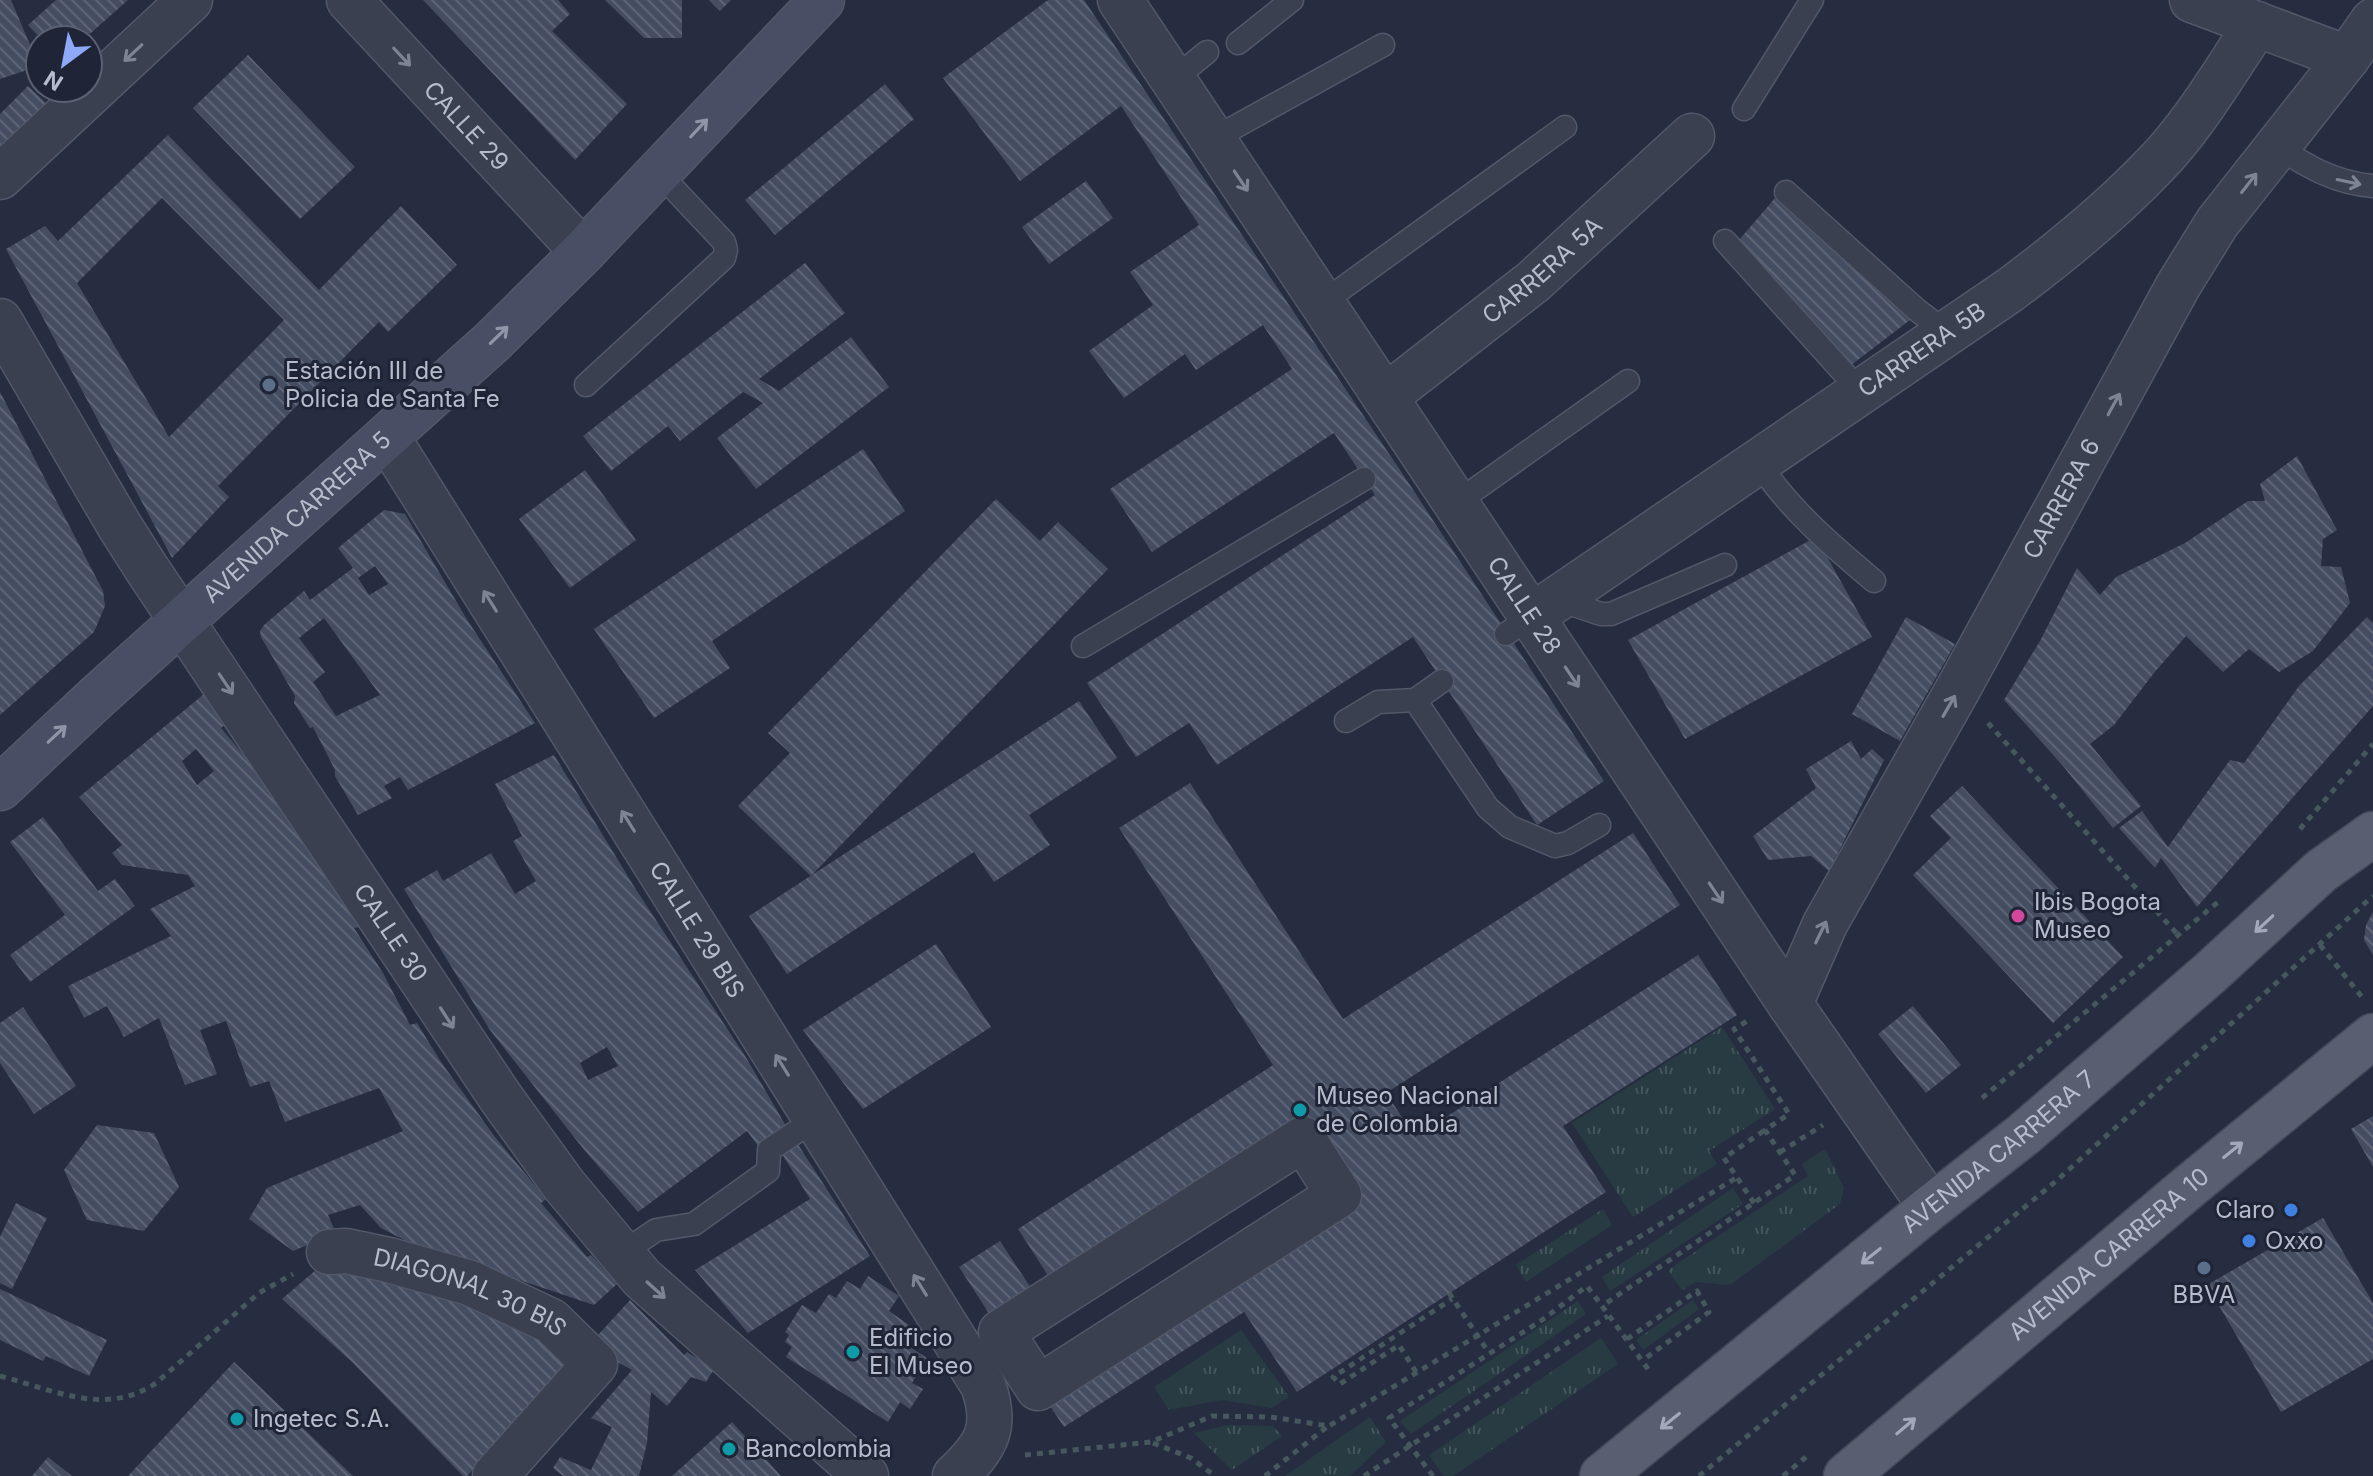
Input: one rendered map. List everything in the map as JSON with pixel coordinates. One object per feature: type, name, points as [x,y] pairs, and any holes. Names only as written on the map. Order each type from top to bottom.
[{"type":"main road","name":"AVENIDA CARRERA 5","points":[[0,788],[493,341],[583,252],[822,0]]},
{"type":"main road","name":"AVENIDA CARRERA 7","points":[[1602,1476],[2024,1134],[2210,973],[2321,871],[2373,807]]},
{"type":"main road","points":[[2321,871],[2373,834]]},
{"type":"main road","name":"AVENIDA CARRERA 10","points":[[1846,1476],[2180,1194],[2370,1020]]},
{"type":"street","points":[[0,177],[190,0]]},
{"type":"street","name":"CALLE 29","points":[[349,0],[583,252]]},
{"type":"street","points":[[2192,0],[2347,58]]},
{"type":"street","name":"CALLE 28","points":[[1125,2],[1173,80],[1385,397],[1405,452],[1456,503],[1531,616],[1771,1011],[1931,1207]]},
{"type":"street","name":"CARRERA 6","points":[[1771,1011],[1825,924],[1958,689],[2178,286],[2217,223],[2373,21]]},
{"type":"street","name":"CARRERA 5B","points":[[1531,616],[1947,333],[2064,249],[2156,164],[2189,123],[2257,24]]},
{"type":"street","name":"CARRERA 5A","points":[[1385,397],[1534,281],[1692,136]]},
{"type":"street","name":"CALLE 30","points":[[0,321],[119,525],[501,1098],[564,1185],[642,1278],[866,1476]]},
{"type":"street","name":"CALLE 29 BIS","points":[[387,437],[983,1385],[991,1408],[989,1427]]},
{"type":"street","points":[[1303,1139],[1339,1195],[1038,1388],[1001,1332],[1303,1139]]},
{"type":"street","name":"DIAGONAL 30 BIS","points":[[329,1252],[346,1251],[389,1260],[470,1283],[551,1321],[595,1364],[495,1476]]},
{"type":"street","points":[[955,1476],[983,1444],[989,1427]]},
{"type":"lane","points":[[1744,109],[1812,0]]},
{"type":"lane","points":[[1238,43],[1289,1]]},
{"type":"lane","points":[[1213,139],[1383,45]]},
{"type":"lane","points":[[1173,80],[1207,52]]},
{"type":"lane","points":[[1322,303],[1565,127]]},
{"type":"lane","points":[[2277,147],[2319,173],[2358,185],[2373,186]]},
{"type":"lane","points":[[586,385],[724,258],[724,242],[658,172]]},
{"type":"lane","points":[[1786,192],[1917,310],[1947,333]]},
{"type":"lane","points":[[1725,241],[1861,392]]},
{"type":"lane","points":[[1456,503],[1628,381]]},
{"type":"lane","points":[[1758,462],[1776,489],[1808,525],[1874,581]]},
{"type":"lane","points":[[1083,646],[1364,479]]},
{"type":"lane","points":[[1531,616],[1611,614],[1725,565]]},
{"type":"lane","points":[[1346,721],[1378,702],[1415,700],[1442,681]]},
{"type":"lane","points":[[1415,700],[1488,808],[1503,822],[1555,846],[1568,843],[1599,825]]},
{"type":"lane","points":[[621,1254],[656,1230],[694,1224],[768,1171],[769,1150],[816,1119]]},
{"type":"path","points":[[1958,689],[2210,973]]},
{"type":"path","points":[[2295,836],[2373,744]]},
{"type":"path","points":[[1982,1098],[2226,896]]},
{"type":"path","points":[[1699,1476],[2055,1182],[2373,896]]},
{"type":"path","points":[[2320,945],[2370,1020]]},
{"type":"path","points":[[1754,1203],[1724,1158],[1789,1114],[1734,1029],[1771,1011]]},
{"type":"path","points":[[1816,1113],[1824,1125]]},
{"type":"path","points":[[1780,1152],[1816,1129]]},
{"type":"path","points":[[1602,1306],[1795,1175],[1765,1130]]},
{"type":"path","points":[[1265,1476],[1329,1426],[1736,1178]]},
{"type":"path","points":[[0,1376],[96,1400],[118,1400],[139,1394],[156,1383],[259,1293],[329,1252]]},
{"type":"path","points":[[1433,1476],[1389,1418],[1542,1320],[1587,1286],[1648,1369]]},
{"type":"path","points":[[1627,1339],[1697,1291],[1709,1312],[1643,1360]]},
{"type":"path","points":[[1416,1372],[1399,1345],[1340,1384],[1333,1377],[1451,1296],[1489,1353]]},
{"type":"path","points":[[1364,1476],[1608,1316]]},
{"type":"path","points":[[989,1427],[1024,1455],[1151,1442],[1212,1416],[1271,1417],[1329,1426]]},
{"type":"path","points":[[1151,1442],[1191,1458],[1215,1476]]},
{"type":"green space","points":[[1722,1027],[1775,1109],[1709,1151],[1717,1164],[1633,1217],[1572,1123]]},
{"type":"green space","points":[[1825,1149],[1844,1188],[1840,1204],[1730,1285],[1696,1282],[1682,1290],[1668,1270],[1808,1176],[1802,1164]]},
{"type":"green space","points":[[1733,1188],[1743,1204],[1610,1291],[1602,1277]]},
{"type":"green space","points":[[1603,1209],[1612,1225],[1526,1282],[1516,1265]]},
{"type":"green space","points":[[1693,1300],[1699,1309],[1643,1350],[1636,1340]]},
{"type":"green space","points":[[1578,1301],[1586,1314],[1411,1434],[1400,1421]]},
{"type":"green space","points":[[1241,1330],[1289,1397],[1272,1408],[1221,1400],[1169,1410],[1154,1387]]},
{"type":"green space","points":[[1601,1338],[1618,1364],[1453,1476],[1444,1476],[1429,1455]]},
{"type":"green space","points":[[1370,1417],[1386,1442],[1350,1476],[1285,1476]]},
{"type":"green space","points":[[1227,1425],[1273,1426],[1282,1436],[1232,1470],[1194,1433]]},
{"type":"building","points":[[0,0],[11,0],[24,31],[24,71],[0,79]]},
{"type":"building","points":[[56,0],[128,0],[101,24],[29,24]]},
{"type":"building","points":[[423,0],[558,0],[570,14],[552,31],[627,104],[575,160]]},
{"type":"building","points":[[605,0],[682,0],[682,38],[644,38]]},
{"type":"building","points":[[709,0],[731,0],[720,11]]},
{"type":"building","points":[[1048,0],[1084,0],[1404,476],[1604,781],[1537,825],[1413,637],[1217,765],[1189,723],[1136,757],[1087,683],[1375,495],[1334,433],[1152,552],[1110,489],[1292,369],[1263,325],[1196,370],[1185,354],[1124,398],[1089,351],[1153,305],[1130,272],[1199,225],[1121,106],[1020,181],[943,78]]},
{"type":"building","points":[[248,55],[355,167],[300,219],[193,108]]},
{"type":"building","points":[[885,84],[914,119],[775,235],[745,200]]},
{"type":"building","points":[[24,90],[24,104],[47,104],[0,149],[0,114]]},
{"type":"building","name":"Estación III de Policia de Santa Fe","points":[[168,135],[319,290],[401,206],[457,265],[388,332],[379,322],[218,486],[229,497],[172,558],[6,249],[45,226],[58,241]],"holes":[[[162,198],[284,320],[169,437],[77,283]]]},
{"type":"building","points":[[1086,181],[1113,218],[1049,264],[1022,227]]},
{"type":"building","points":[[1775,198],[1910,320],[1850,366],[1739,240]]},
{"type":"building","points":[[805,263],[845,313],[759,379],[779,391],[851,337],[889,387],[756,489],[717,438],[763,403],[743,392],[680,441],[668,426],[611,471],[583,436]]},
{"type":"building","points":[[0,392],[103,591],[105,606],[94,632],[0,715]]},
{"type":"building","points":[[863,449],[905,511],[712,641],[730,668],[654,718],[594,629]]},
{"type":"building","points":[[2297,456],[2337,530],[2323,539],[2321,566],[2341,567],[2350,603],[2313,651],[2279,672],[2249,649],[2223,672],[2186,636],[2114,725],[2090,744],[2141,806],[2113,828],[2004,700],[2040,641],[2077,568],[2100,595],[2116,577],[2185,543],[2248,501],[2265,501],[2260,484]]},
{"type":"building","points":[[585,470],[636,540],[570,588],[519,519]]},
{"type":"building","points":[[996,499],[1040,541],[1058,522],[1108,569],[811,876],[738,806],[790,753],[768,733]]},
{"type":"building","points":[[384,510],[405,514],[466,618],[535,723],[408,790],[400,777],[384,786],[392,798],[358,815],[335,776],[335,770],[313,727],[310,728],[294,703],[295,696],[260,631],[304,591],[310,600],[353,568],[338,548]],"holes":[[[375,566],[388,584],[369,595],[358,578]],[[324,618],[380,695],[336,716],[313,682],[325,672],[299,638]]]},
{"type":"building","points":[[1816,537],[1872,637],[1685,739],[1628,640]]},
{"type":"building","points":[[1906,617],[1955,644],[1900,741],[1852,714]]},
{"type":"building","points":[[2367,617],[2373,623],[2373,706],[2197,907],[2161,858],[2155,868],[2119,828],[2142,811],[2168,847],[2230,760],[2244,763],[2299,686]]},
{"type":"building","points":[[204,694],[227,723],[221,728],[269,785],[361,927],[354,928],[383,973],[410,1025],[417,1023],[495,1137],[546,1199],[541,1203],[587,1257],[591,1255],[617,1284],[594,1305],[414,1245],[381,1228],[360,1205],[328,1215],[336,1233],[293,1251],[249,1219],[267,1188],[403,1131],[379,1088],[285,1122],[269,1081],[250,1087],[226,1021],[200,1030],[217,1074],[185,1085],[159,1018],[124,1037],[107,1006],[84,1018],[68,986],[171,936],[150,909],[195,886],[188,875],[122,865],[112,853],[122,845],[79,797]],"holes":[[[196,749],[214,771],[197,785],[182,761]]]},
{"type":"building","points":[[1079,701],[1117,758],[1029,815],[1050,845],[994,882],[974,852],[787,974],[749,916]]},
{"type":"building","points":[[1851,741],[1861,759],[1872,749],[1884,760],[1829,871],[1811,856],[1768,860],[1753,836],[1816,788],[1806,769]]},
{"type":"building","points":[[554,755],[635,888],[747,1059],[786,1126],[758,1146],[747,1131],[638,1212],[585,1151],[490,1030],[404,889],[437,870],[443,881],[491,853],[515,894],[536,881],[513,841],[522,836],[495,784]],"holes":[[[607,1047],[618,1066],[588,1080],[580,1063]]]},
{"type":"building","name":"Museo Nacional de Colombia","points":[[1190,783],[1343,1019],[1633,833],[1680,905],[1386,1093],[1415,1137],[1698,955],[1737,1015],[1563,1126],[1606,1192],[1297,1392],[1244,1312],[1064,1427],[1038,1388],[1339,1195],[1303,1139],[1060,1294],[1018,1229],[1273,1065],[1119,828]]},
{"type":"building","name":"Ibis Bogota Museo","points":[[1962,786],[2123,957],[2053,1023],[1913,875],[1951,838],[1930,816]]},
{"type":"building","points":[[43,817],[98,891],[115,879],[135,906],[30,982],[10,955],[65,915],[10,842]]},
{"type":"building","points":[[2373,912],[2373,955],[2364,940],[2366,925]]},
{"type":"building","points":[[936,944],[991,1027],[863,1109],[803,1030]]},
{"type":"building","points":[[1913,1006],[1961,1065],[1926,1093],[1878,1034]]},
{"type":"building","points":[[23,1007],[76,1086],[34,1114],[0,1063],[0,1023]]},
{"type":"building","points":[[2373,1116],[2373,1167],[2351,1129]]},
{"type":"building","points":[[97,1125],[154,1133],[179,1187],[144,1231],[87,1220],[64,1170]]},
{"type":"building","points":[[797,1143],[870,1256],[748,1333],[695,1270],[810,1199],[782,1154]]},
{"type":"building","points":[[16,1203],[47,1218],[12,1289],[0,1283],[0,1237]]},
{"type":"building","points":[[2323,1218],[2373,1303],[2373,1359],[2281,1412],[2207,1285]]},
{"type":"building","points":[[1000,1241],[1042,1305],[1001,1332],[959,1267]]},
{"type":"building","points":[[331,1257],[505,1315],[577,1363],[467,1476],[463,1476],[352,1362],[282,1299]]},
{"type":"building","name":"Edificio El Museo","points":[[868,1276],[899,1296],[889,1311],[909,1325],[899,1340],[927,1358],[912,1383],[923,1389],[910,1409],[900,1402],[888,1422],[786,1357],[792,1347],[785,1342],[789,1335],[785,1332],[802,1305],[816,1313],[829,1294],[836,1298],[847,1281],[860,1289]]},
{"type":"building","points":[[0,1289],[107,1340],[89,1376],[46,1356],[43,1361],[0,1340]]},
{"type":"building","points":[[630,1300],[684,1355],[687,1352],[714,1369],[706,1382],[691,1377],[667,1406],[651,1392],[647,1443],[639,1476],[563,1476],[553,1468],[560,1457],[591,1470],[612,1427],[591,1418],[632,1370],[588,1346]]},
{"type":"building","name":"Ingetec S.A.","points":[[234,1362],[353,1476],[128,1476]]},
{"type":"building","name":"Bancolombia","points":[[732,1422],[781,1476],[672,1476]]},
{"type":"building","points":[[48,1457],[72,1476],[32,1476]]},
{"type":"place","name":"Estación III de Policia de Santa Fe","points":[[269,385]]},
{"type":"place","name":"Ibis Bogota Museo","points":[[2018,916]]},
{"type":"place","name":"Museo Nacional de Colombia","points":[[1300,1110]]},
{"type":"place","name":"Claro","points":[[2291,1210]]},
{"type":"place","name":"Oxxo","points":[[2249,1241]]},
{"type":"place","name":"BBVA","points":[[2204,1268]]},
{"type":"place","name":"Edificio El Museo","points":[[853,1352]]},
{"type":"place","name":"Ingetec S.A.","points":[[237,1419]]},
{"type":"place","name":"Bancolombia","points":[[729,1449]]}]
